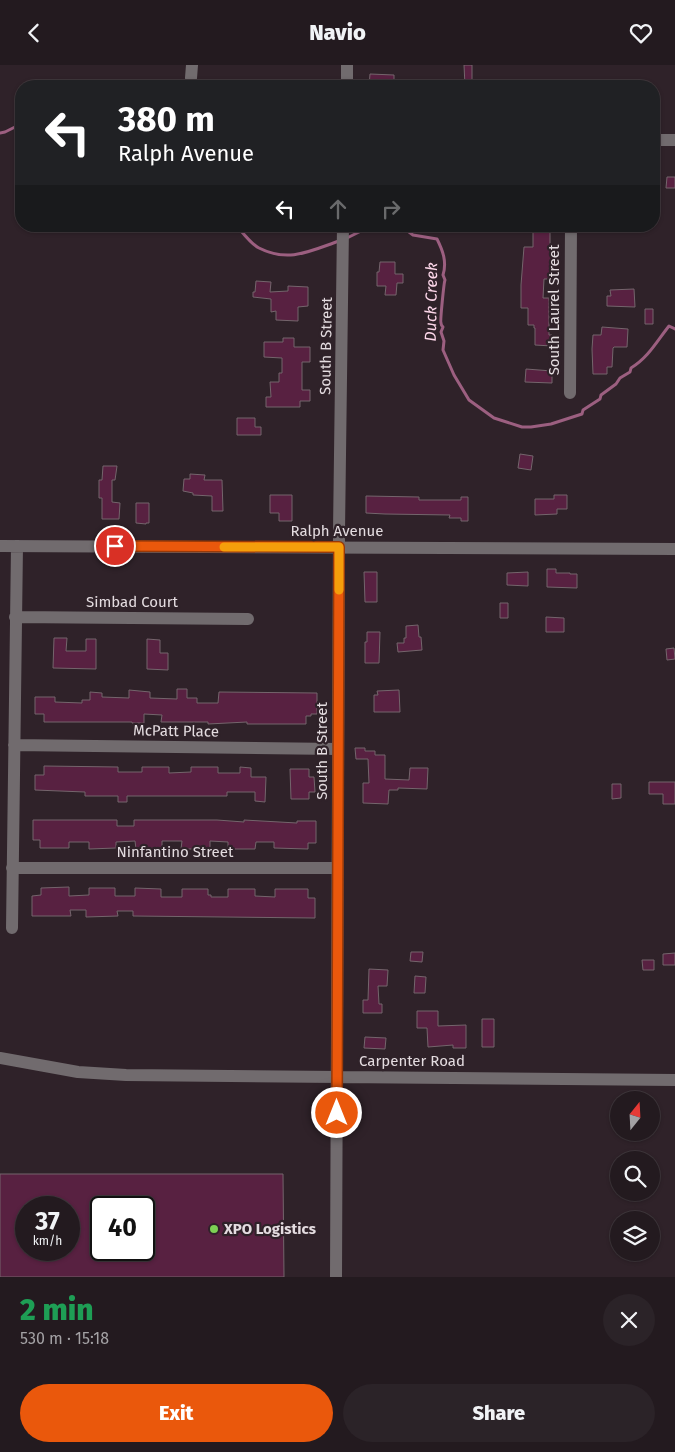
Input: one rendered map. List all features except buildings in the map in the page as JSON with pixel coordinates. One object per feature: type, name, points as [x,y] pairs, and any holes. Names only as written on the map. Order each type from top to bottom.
[{"type":"street","points":[[192,65],[192,78]]},
{"type":"street","points":[[346,65],[347,80]]},
{"type":"street","points":[[660,140],[675,140]]},
{"type":"street","name":"South B Street","points":[[336,1277],[339,547],[343,232]]},
{"type":"street","name":"South Laurel Street","points":[[570,393],[571,232]]},
{"type":"street","name":"Ralph Avenue","points":[[0,546],[675,549]]},
{"type":"street","points":[[12,928],[17,546]]},
{"type":"street","name":"Simbad Court","points":[[15,617],[248,619]]},
{"type":"street","name":"McPatt Place","points":[[14,745],[338,749]]},
{"type":"street","name":"Ninfantino Street","points":[[12,868],[337,868]]},
{"type":"street","name":"Carpenter Road","points":[[0,1058],[106,1075],[675,1080]]},
{"type":"waterway","name":"Duck Creek","points":[[0,133],[15,127]]},
{"type":"waterway","name":"Duck Creek","points":[[242,232],[259,248],[280,255],[309,252],[339,241]]},
{"type":"waterway","name":"Duck Creek","points":[[347,238],[359,232]]},
{"type":"waterway","name":"Duck Creek","points":[[409,232],[413,235],[437,239],[443,252],[443,275],[445,280],[441,321],[443,327],[441,332],[444,341],[443,350],[454,375],[469,400],[494,418],[522,427],[531,427],[551,424],[582,414],[583,410],[600,399],[601,395],[616,384],[620,378],[630,372],[631,368],[647,354],[669,326],[675,329]]},
{"type":"slow traffic","points":[[224,547],[339,547],[339,590]]},
{"type":"place","name":"XPO Logistics","points":[[214,1229]]},
{"type":"route","points":[[115,546],[339,547],[337,1113]]}]
